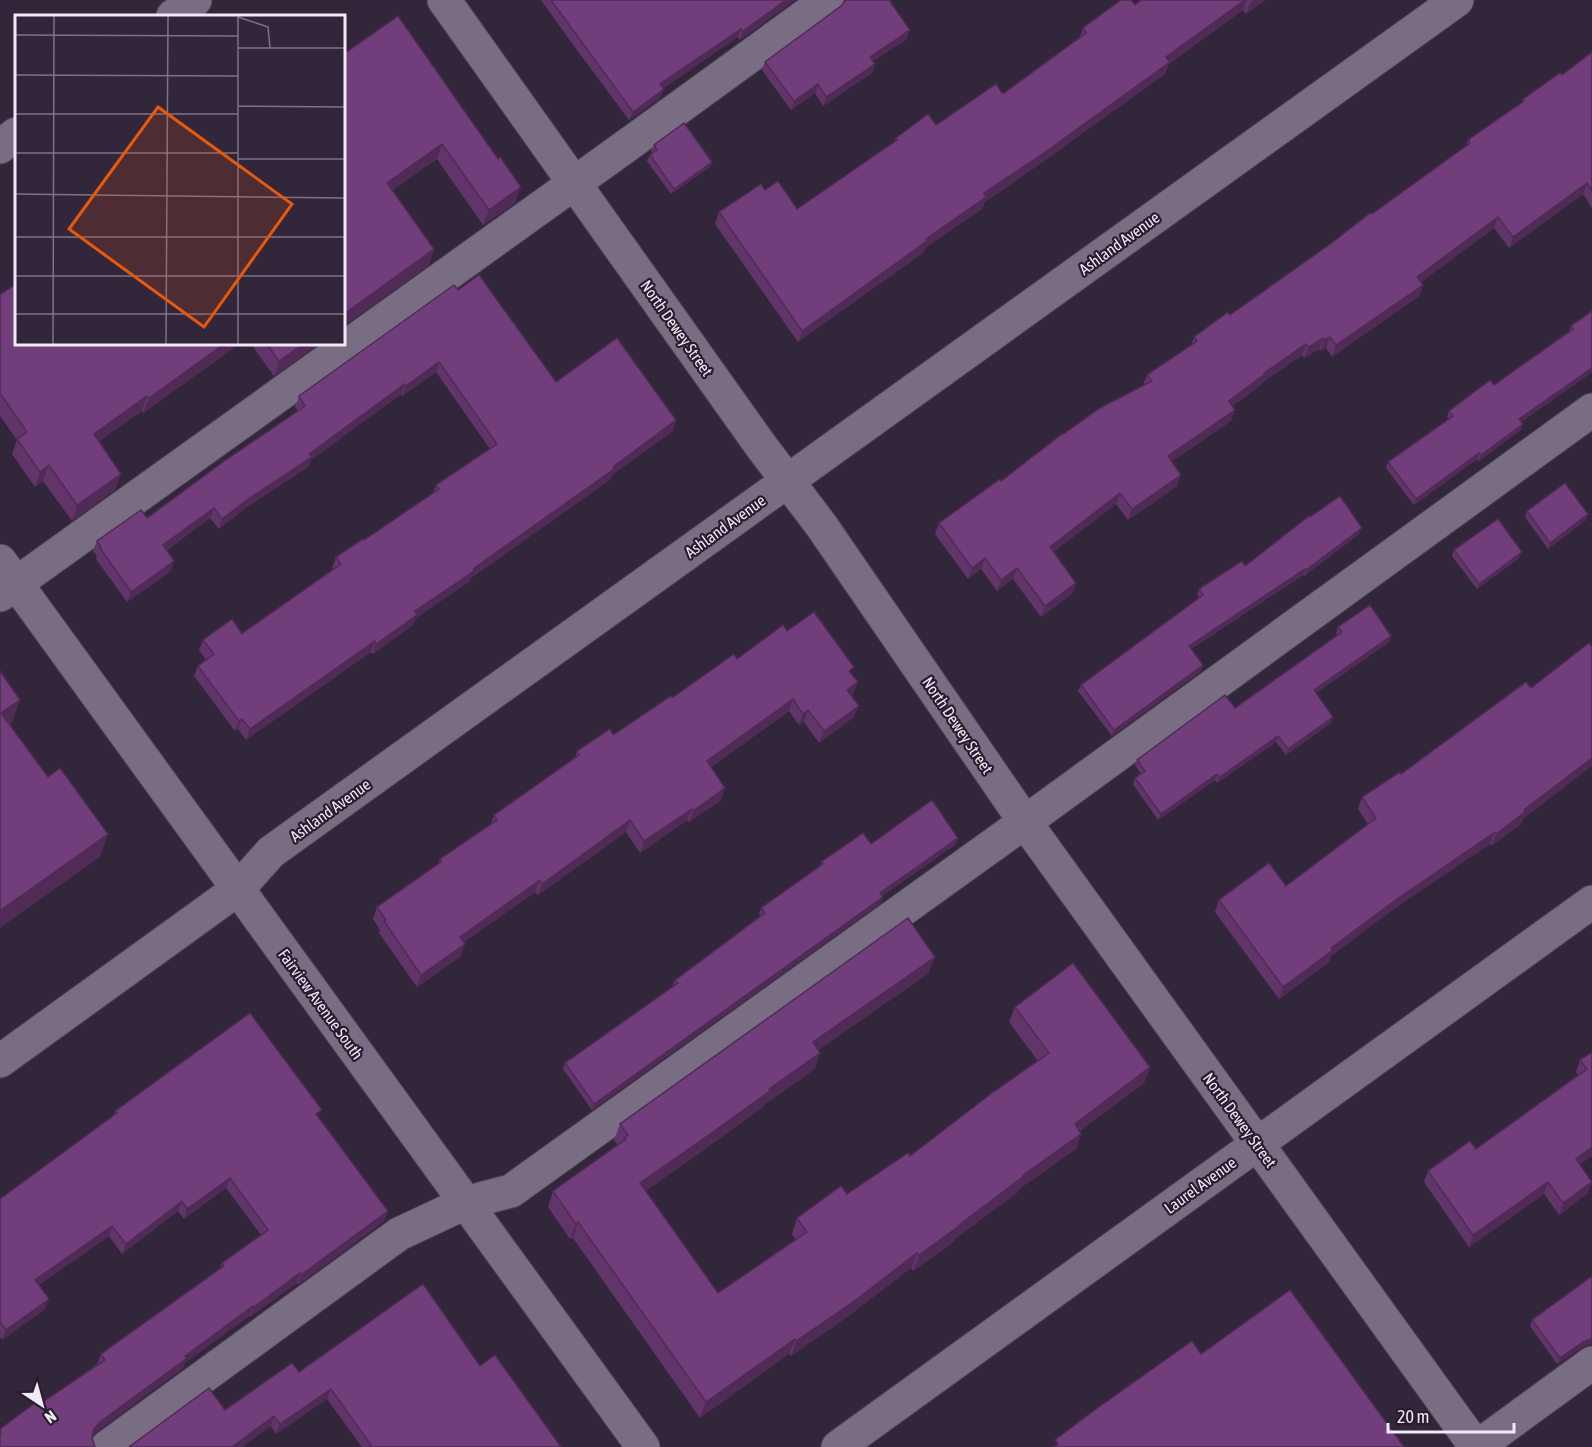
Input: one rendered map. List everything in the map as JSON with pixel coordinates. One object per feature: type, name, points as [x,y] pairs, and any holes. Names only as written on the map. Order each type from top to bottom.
[{"type":"street","points":[[174,15],[195,0]]},
{"type":"street","name":"North Dewey Street","points":[[444,0],[787,481],[821,525],[1024,822],[1476,1447]]},
{"type":"street","points":[[345,343],[575,183],[827,0]]},
{"type":"street","name":"Ashland Avenue","points":[[0,1061],[238,889],[272,852],[1457,0]]},
{"type":"street","points":[[0,147],[15,135]]},
{"type":"street","points":[[5,580],[342,345]]},
{"type":"street","points":[[107,1447],[399,1234],[465,1203],[511,1191],[1592,410]]},
{"type":"street","name":"Fairview Avenue South","points":[[5,580],[238,889],[643,1447]]},
{"type":"street","name":"Laurel Avenue","points":[[837,1447],[1592,902]]},
{"type":"street","points":[[1476,1447],[1592,1363]]},
{"type":"building","points":[[551,0],[786,0],[743,31],[741,29],[660,84],[664,89],[633,112]]},
{"type":"building","points":[[846,0],[889,0],[910,30],[870,57],[875,64],[826,97],[818,84],[794,101],[765,62]]},
{"type":"building","points":[[1121,0],[1131,0],[1135,5],[1141,0],[1245,0],[1166,57],[1170,62],[984,193],[986,197],[802,331],[719,212],[761,184],[765,190],[778,181],[797,209],[897,140],[896,138],[928,114],[936,125],[996,84],[1004,93],[1086,33],[1083,28]]},
{"type":"building","points":[[398,16],[498,159],[500,157],[521,187],[489,210],[442,144],[387,183],[434,249],[345,313],[345,53]]},
{"type":"building","points":[[1592,52],[1592,191],[1587,183],[1513,237],[1498,217],[1417,277],[1423,285],[1336,345],[1330,337],[1324,340],[1323,338],[1309,347],[1306,344],[1264,373],[1229,401],[1235,410],[1168,456],[1181,475],[1132,509],[1120,493],[1050,547],[1076,583],[1045,606],[1017,568],[1001,580],[985,558],[972,568],[939,523],[1000,479],[1001,481],[1100,408],[1152,381],[1147,375],[1197,341],[1194,337],[1228,312],[1230,315],[1333,242],[1370,213],[1372,214],[1470,143],[1468,140],[1524,101],[1523,99],[1560,73],[1562,75]]},
{"type":"building","points":[[684,123],[712,162],[674,189],[650,155],[657,150],[654,145]]},
{"type":"building","points":[[479,275],[556,382],[617,338],[676,420],[613,467],[614,469],[415,611],[417,615],[376,644],[375,641],[250,729],[242,719],[239,721],[198,666],[214,654],[203,640],[232,619],[242,634],[341,564],[336,557],[439,489],[436,485],[497,444],[439,362],[309,454],[312,457],[222,519],[214,508],[163,545],[174,561],[131,592],[97,541],[141,510],[147,518],[305,406],[299,396],[454,285],[458,290]]},
{"type":"building","points":[[15,285],[15,345],[223,345],[94,434],[121,474],[77,505],[49,465],[40,472],[17,439],[27,432],[0,393],[0,295]]},
{"type":"building","points":[[1592,311],[1592,368],[1519,419],[1523,424],[1416,499],[1388,462],[1453,416],[1449,411],[1490,380],[1494,385],[1573,329],[1571,326]]},
{"type":"building","points":[[268,345],[302,345],[279,361]]},
{"type":"building","points":[[1565,483],[1588,514],[1550,543],[1527,511]]},
{"type":"building","points":[[1340,496],[1362,528],[1306,570],[1189,646],[1203,665],[1114,730],[1081,685],[1203,595],[1199,589],[1242,561],[1245,566],[1309,516]]},
{"type":"building","points":[[1498,519],[1522,552],[1479,584],[1454,550]]},
{"type":"building","points":[[1370,605],[1391,636],[1314,690],[1333,717],[1288,749],[1278,736],[1220,777],[1217,774],[1161,814],[1135,778],[1145,771],[1137,760],[1225,695],[1235,708],[1342,632],[1338,627]]},
{"type":"building","points":[[814,612],[854,667],[849,671],[858,682],[847,690],[859,706],[824,731],[808,710],[803,714],[793,699],[707,761],[725,788],[644,841],[630,820],[542,884],[540,880],[460,937],[465,944],[421,975],[377,907],[441,862],[440,859],[497,820],[494,815],[579,755],[577,751],[610,729],[613,735],[671,696],[672,698],[734,654],[737,659],[783,625],[787,631]]},
{"type":"building","points":[[1589,643],[1592,647],[1592,758],[1496,834],[1495,832],[1397,899],[1283,987],[1219,900],[1269,863],[1286,886],[1376,818],[1362,797],[1400,772],[1401,774],[1526,682],[1531,688]]},
{"type":"building","points":[[0,671],[20,700],[1,713],[48,777],[60,768],[108,834],[0,911]]},
{"type":"building","points":[[932,800],[958,838],[880,893],[883,897],[594,1104],[565,1063],[678,983],[674,981],[765,913],[761,908],[823,864],[821,862],[863,833],[871,844]]},
{"type":"building","points":[[908,918],[935,957],[813,1042],[820,1053],[640,1183],[718,1293],[807,1232],[797,1218],[841,1186],[847,1194],[908,1153],[910,1156],[1049,1053],[1015,1007],[1073,963],[1150,1067],[1075,1124],[1081,1134],[1023,1175],[919,1255],[917,1253],[853,1302],[796,1341],[795,1339],[706,1402],[578,1222],[576,1224],[553,1191],[626,1139],[628,1135],[620,1124]]},
{"type":"building","points":[[250,1013],[322,1110],[316,1114],[388,1211],[301,1275],[300,1273],[253,1306],[100,1422],[94,1429],[92,1438],[95,1447],[0,1447],[0,1429],[35,1403],[37,1406],[105,1360],[101,1354],[224,1266],[222,1263],[268,1230],[230,1178],[187,1209],[182,1201],[126,1244],[112,1226],[35,1280],[49,1299],[6,1330],[0,1322],[0,1199],[117,1113],[115,1111]]},
{"type":"building","points":[[1592,1052],[1592,1147],[1576,1159],[1592,1182],[1563,1203],[1548,1182],[1473,1235],[1428,1171],[1470,1141],[1476,1149],[1587,1069],[1580,1060]]},
{"type":"building","points":[[1592,1276],[1592,1339],[1583,1342],[1560,1358],[1532,1320]]},
{"type":"building","points":[[423,1284],[480,1366],[495,1355],[561,1447],[368,1447],[371,1445],[331,1389],[280,1424],[274,1416],[232,1447],[129,1447],[209,1388],[225,1410],[292,1363],[299,1372]]},
{"type":"building","points":[[1290,1290],[1404,1447],[1053,1447],[1058,1444],[1055,1440],[1192,1341],[1201,1354]]}]
